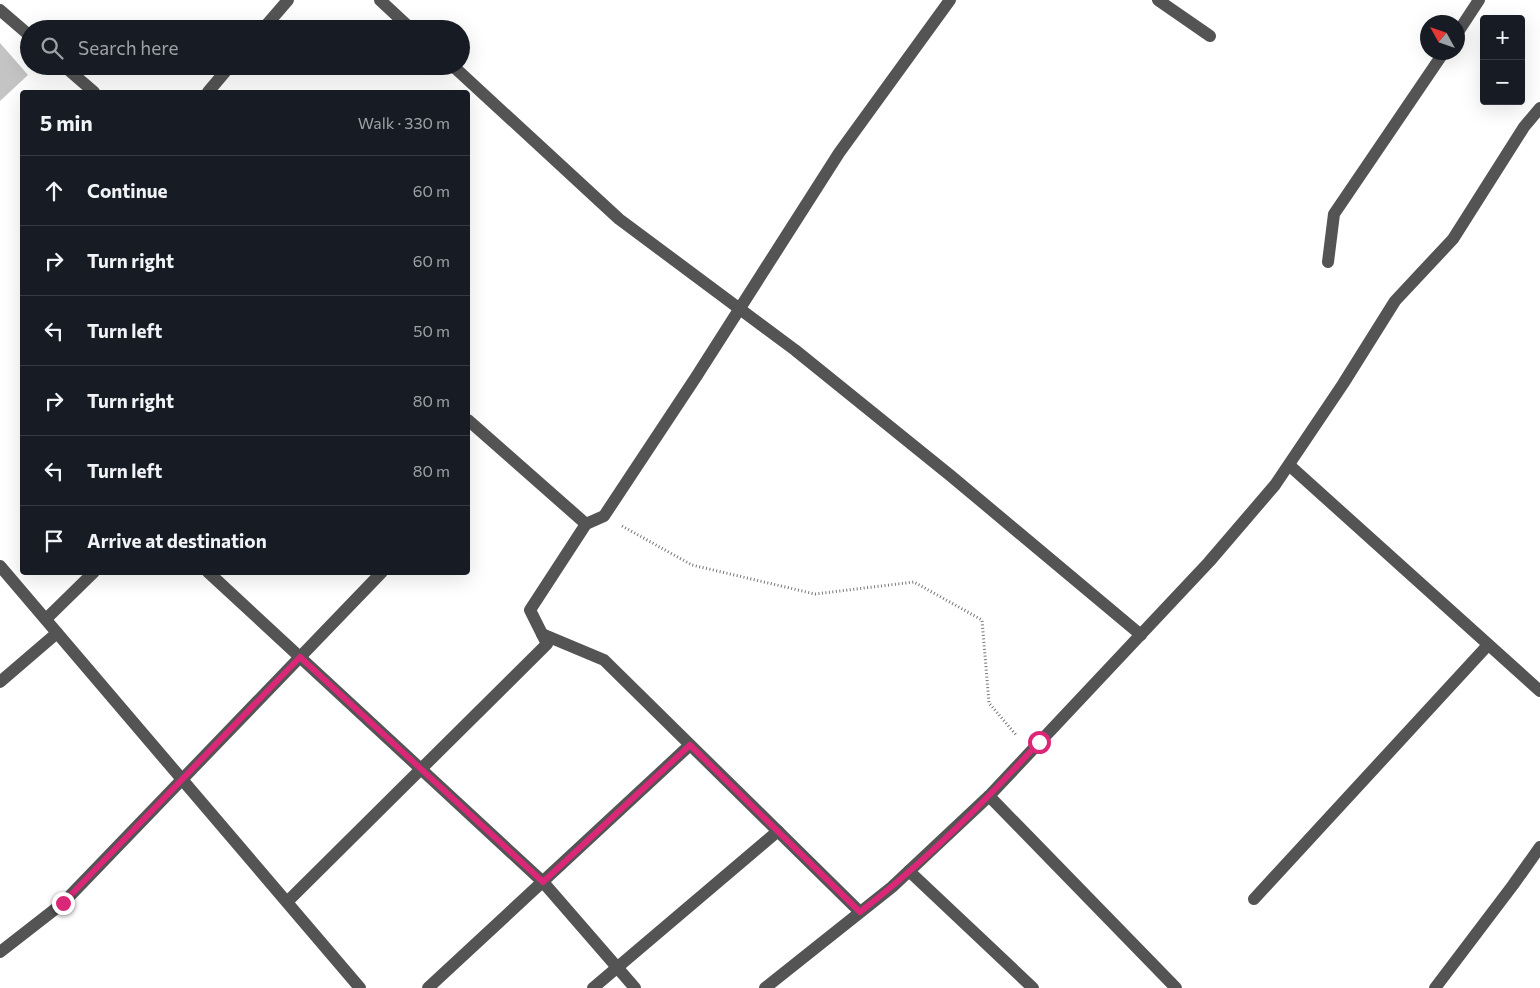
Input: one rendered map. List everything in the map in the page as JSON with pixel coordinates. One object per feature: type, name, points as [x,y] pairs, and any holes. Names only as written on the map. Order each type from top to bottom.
[{"type":"street","points":[[271,20],[288,0]]},
{"type":"street","points":[[380,0],[402,20]]},
{"type":"street","points":[[287,902],[547,644],[530,610],[586,524],[604,516],[740,309],[839,153],[950,0]]},
{"type":"street","points":[[1158,0],[1210,36]]},
{"type":"street","points":[[1465,21],[1479,0]]},
{"type":"street","points":[[0,10],[20,27]]},
{"type":"street","points":[[1328,262],[1334,214],[1439,60]]},
{"type":"street","points":[[74,75],[92,90]]},
{"type":"street","points":[[210,90],[222,75]]},
{"type":"street","points":[[463,75],[620,218],[795,350],[952,476],[1141,635]]},
{"type":"street","points":[[765,988],[892,887],[989,796],[1209,562],[1275,485],[1343,384],[1395,301],[1453,239],[1524,127],[1540,108]]},
{"type":"street","points":[[470,422],[586,524]]},
{"type":"street","points":[[1289,465],[1540,691]]},
{"type":"street","points":[[0,566],[360,988]]},
{"type":"street","points":[[46,619],[91,575]]},
{"type":"street","points":[[211,575],[543,882],[635,988]]},
{"type":"street","points":[[0,952],[63,903],[379,575]]},
{"type":"street","points":[[0,682],[57,633]]},
{"type":"street","points":[[542,634],[604,660],[860,912]]},
{"type":"street","points":[[1254,899],[1488,645]]},
{"type":"street","points":[[428,988],[690,745]]},
{"type":"street","points":[[989,796],[1176,988]]},
{"type":"street","points":[[593,988],[778,831]]},
{"type":"street","points":[[1435,988],[1540,847]]},
{"type":"street","points":[[910,871],[1033,988]]},
{"type":"path","points":[[604,516],[692,564],[814,594],[914,582],[982,620],[989,703],[1030,752]]},
{"type":"building","points":[[0,43],[20,66],[20,75],[28,75],[0,101]]},
{"type":"route","points":[[63,903],[300,657],[543,882],[690,745],[860,912],[892,887],[989,796],[1039,742]]}]
